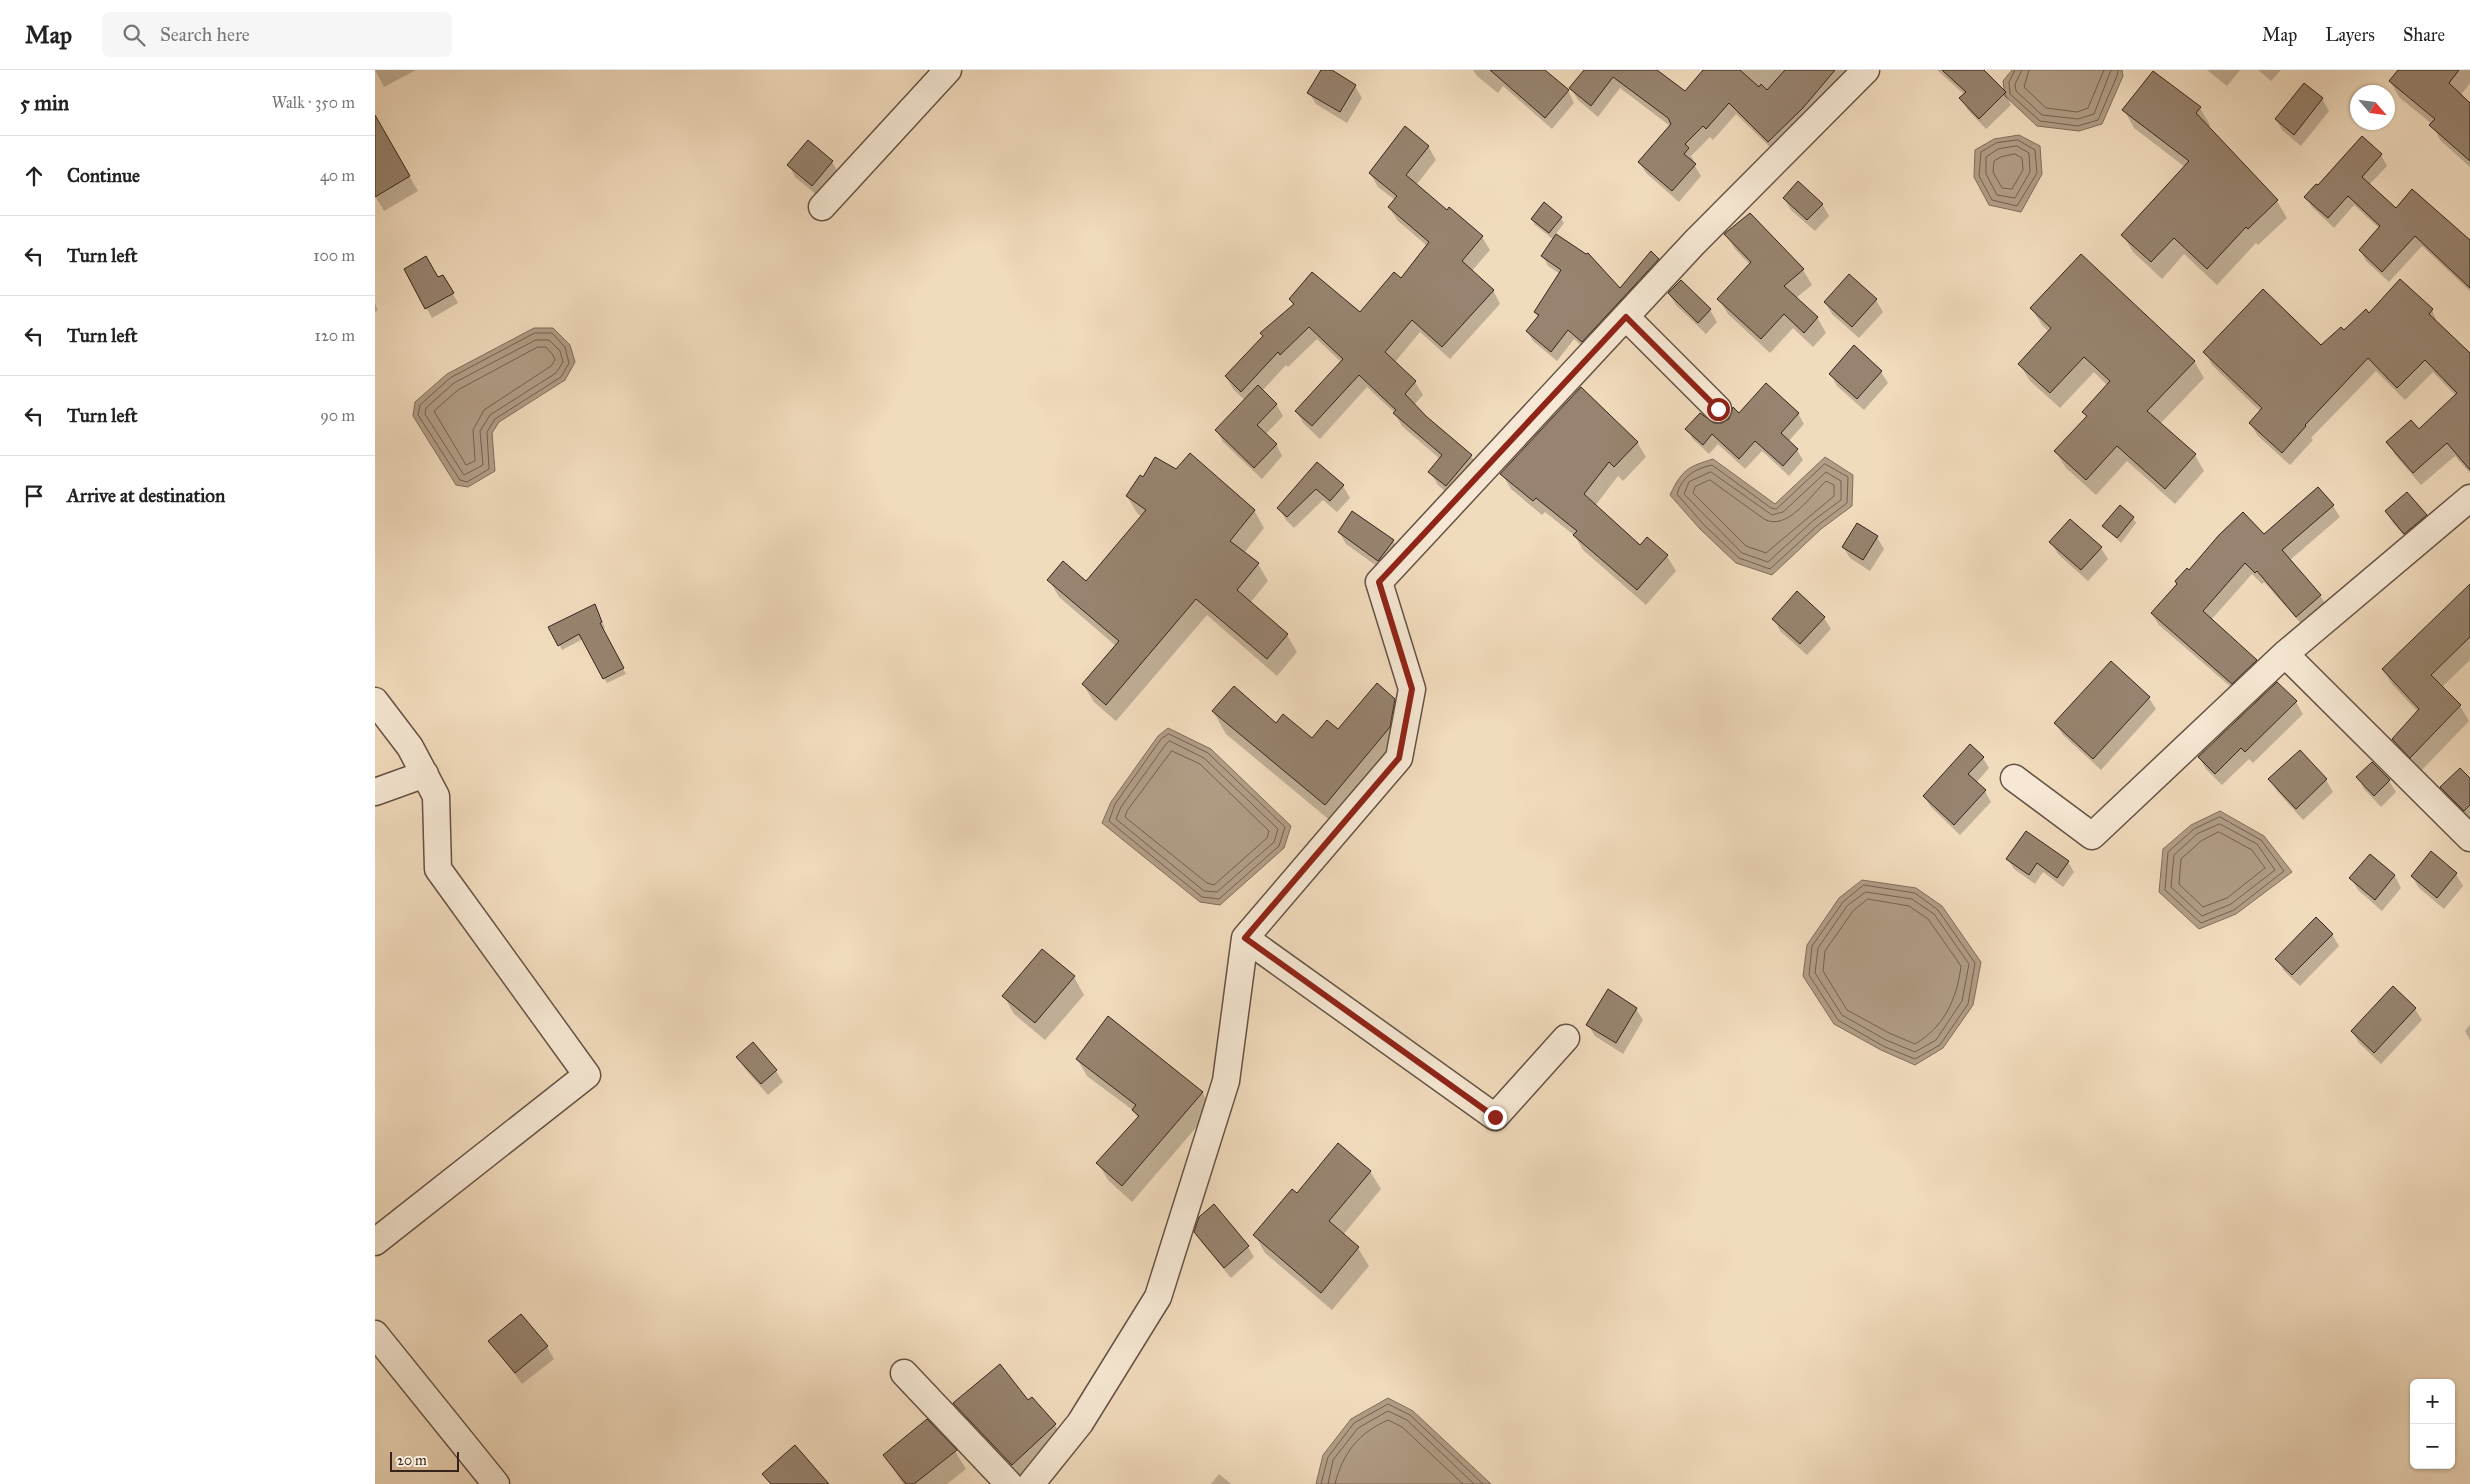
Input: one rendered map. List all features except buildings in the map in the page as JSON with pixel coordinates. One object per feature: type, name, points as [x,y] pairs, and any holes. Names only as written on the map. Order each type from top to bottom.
[{"type":"street","points":[[822,206],[948,70]]},
{"type":"street","points":[[1031,1484],[1080,1424],[1158,1297],[1226,1081],[1245,938],[1399,758],[1412,689],[1379,582],[1694,243],[1866,70]]},
{"type":"street","points":[[1626,317],[1718,409]]},
{"type":"street","points":[[2014,778],[2092,836],[2285,654],[2470,498]]},
{"type":"street","points":[[2285,654],[2470,838]]},
{"type":"street","points":[[375,700],[410,747],[437,796],[438,869],[587,1075],[375,1242]]},
{"type":"street","points":[[375,792],[425,774]]},
{"type":"street","points":[[1245,938],[1495,1117],[1565,1038]]},
{"type":"street","points":[[375,1334],[496,1484]]},
{"type":"street","points":[[904,1372],[1009,1484]]},
{"type":"water","points":[[2012,70],[2122,70],[2123,76],[2102,124],[2079,131],[2037,126],[2005,96],[2003,81]]},
{"type":"water","points":[[2019,135],[2040,146],[2042,174],[2021,212],[1989,205],[1974,177],[1975,150],[1994,139]]},
{"type":"water","points":[[534,328],[553,328],[570,345],[575,362],[565,380],[499,422],[492,433],[495,471],[468,487],[456,485],[413,416],[415,402],[447,374]]},
{"type":"water","points":[[1825,457],[1853,475],[1852,506],[1821,529],[1772,575],[1736,563],[1700,529],[1670,495],[1678,480],[1686,471],[1697,464],[1713,459],[1775,504]]},
{"type":"water","points":[[1168,728],[1211,749],[1291,826],[1284,848],[1220,905],[1200,902],[1102,823],[1111,802],[1158,736]]},
{"type":"water","points":[[2220,811],[2264,836],[2292,872],[2236,914],[2199,929],[2159,892],[2163,849],[2191,825]]},
{"type":"water","points":[[1862,880],[1916,888],[1942,906],[1981,962],[1973,1005],[1943,1048],[1915,1065],[1881,1050],[1834,1024],[1803,976],[1807,945],[1839,898]]},
{"type":"water","points":[[1388,1398],[1413,1411],[1491,1484],[1316,1484],[1323,1455],[1351,1419]]},
{"type":"route","points":[[1495,1117],[1404,1054],[1245,938],[1399,758],[1412,689],[1379,582],[1626,317],[1718,409]]}]
